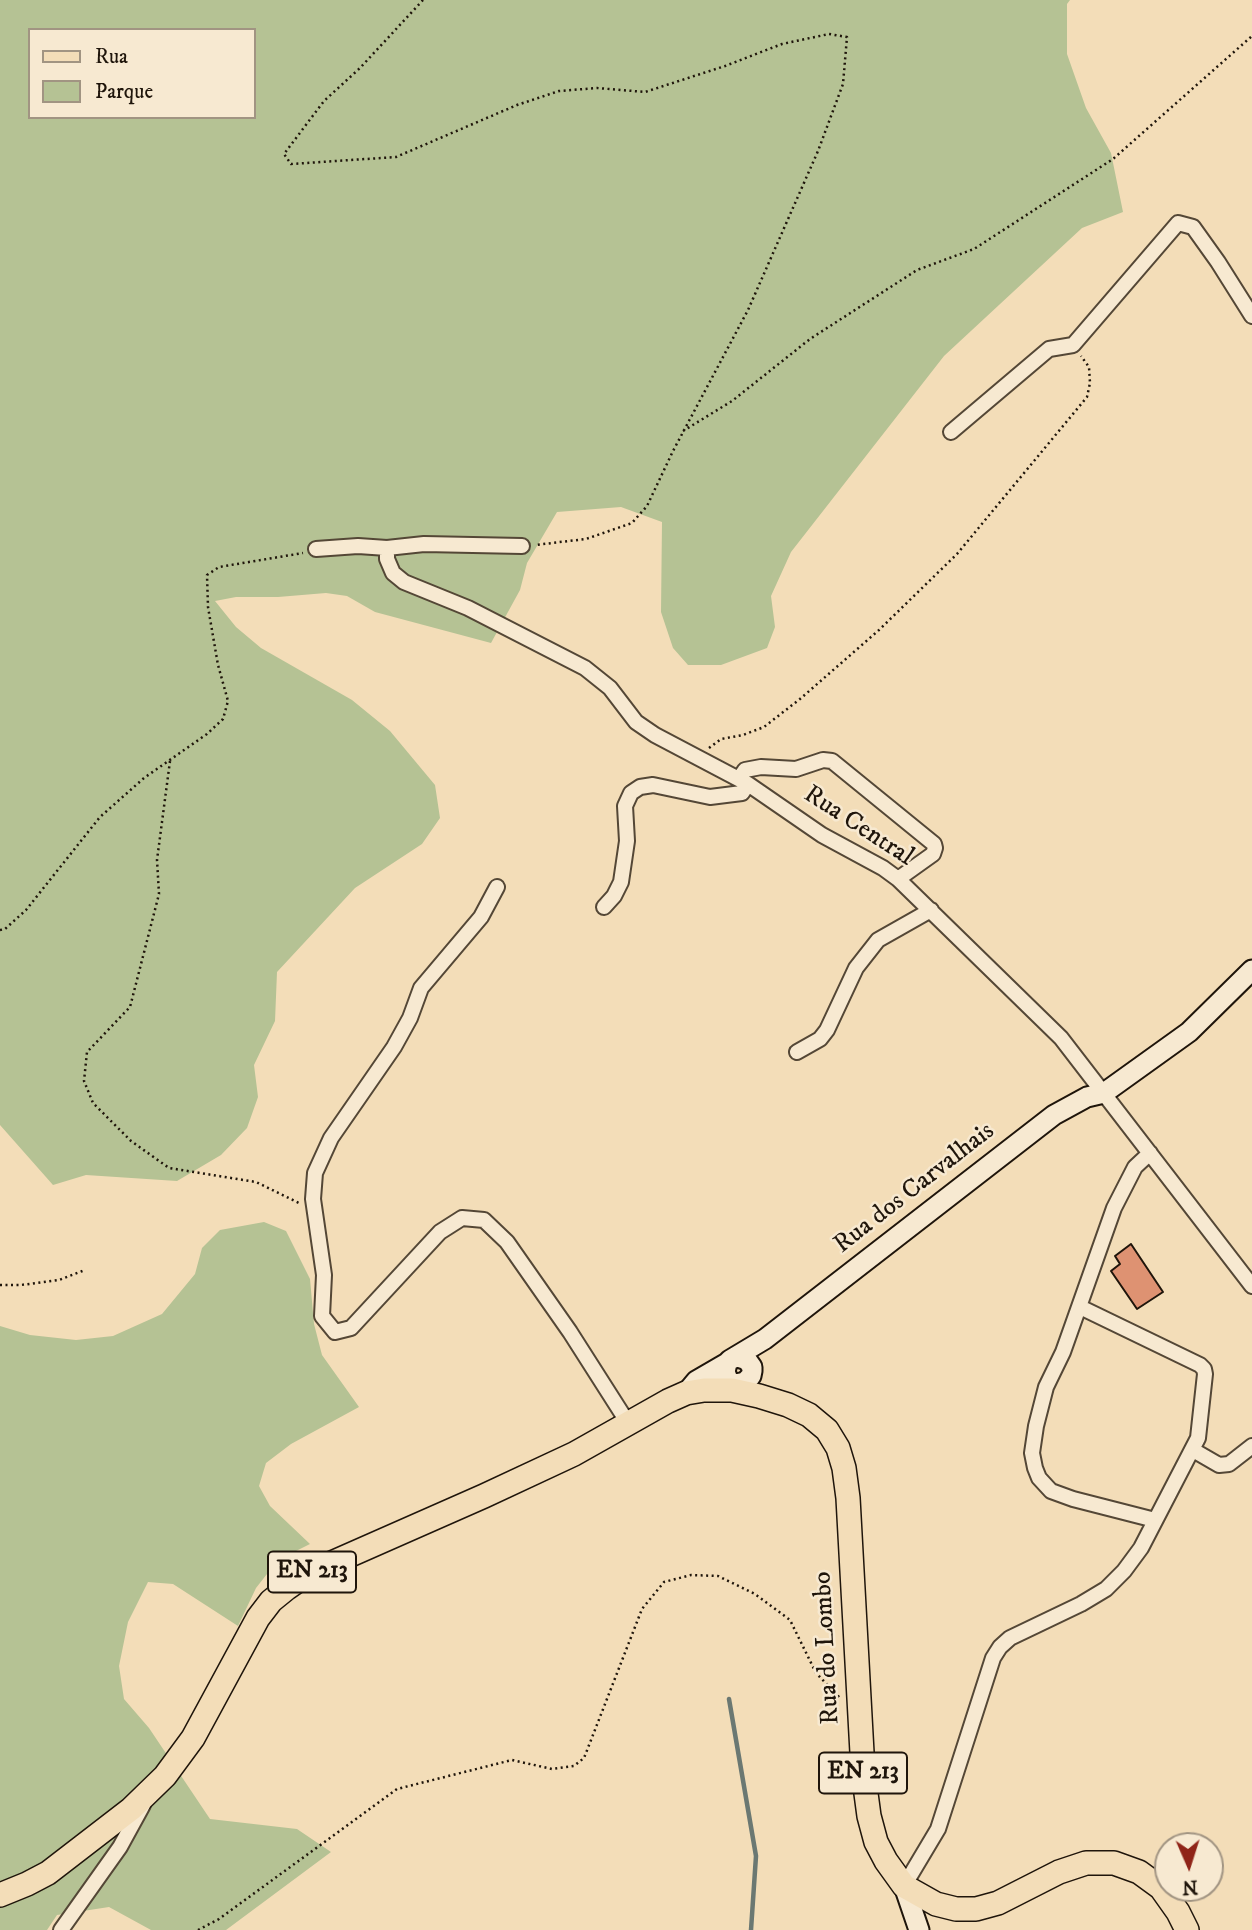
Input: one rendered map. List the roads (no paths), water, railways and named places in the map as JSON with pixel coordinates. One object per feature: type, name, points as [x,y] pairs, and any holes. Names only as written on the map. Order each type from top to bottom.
[{"type":"main road","name":"Rua dos Carvalhais","points":[[741,1377],[765,1339],[1054,1115],[1087,1097],[1104,1093],[1189,1032],[1252,970]]},
{"type":"main road","name":"EN 213","points":[[0,1895],[48,1873],[150,1792],[193,1738],[258,1618],[271,1601],[307,1574],[574,1454],[668,1401],[741,1377]]},
{"type":"main road","name":"Rua do Lombo","points":[[741,1377],[809,1415],[827,1430],[838,1448],[848,1498],[863,1771],[869,1816],[876,1842],[904,1886],[936,1904],[956,1909],[976,1909],[998,1903],[1059,1872],[1086,1863],[1114,1863],[1139,1872],[1161,1888],[1178,1912],[1186,1930]]},
{"type":"main road","points":[[904,1886],[919,1930]]},
{"type":"street","points":[[951,432],[1049,349],[1073,345],[1178,223],[1193,227],[1252,316]]},
{"type":"street","points":[[316,549],[358,546],[387,548],[424,544],[522,546]]},
{"type":"street","name":"Rua Central","points":[[387,548],[387,559],[393,573],[404,582],[468,608],[585,668],[610,688],[636,722],[655,736],[744,781],[822,835],[898,879],[1062,1038],[1252,1286]]},
{"type":"street","points":[[604,907],[621,882],[627,841],[625,806],[631,793],[640,787],[653,785],[710,797],[742,793],[745,770],[761,767],[796,769],[823,760],[832,761],[934,844],[933,854],[898,879]]},
{"type":"street","points":[[497,887],[481,917],[421,988],[410,1018],[394,1047],[331,1138],[315,1173],[313,1199],[324,1275],[322,1316],[335,1332],[351,1328],[440,1232],[462,1218],[484,1220],[507,1242],[570,1332],[628,1423]]},
{"type":"street","points":[[797,1052],[820,1039],[827,1030],[856,968],[878,940],[931,910]]},
{"type":"street","points":[[1150,1153],[1135,1167],[1114,1208],[1063,1352],[1046,1387],[1032,1453],[1039,1478],[1051,1491],[1155,1520]]},
{"type":"street","points":[[904,1886],[938,1829],[993,1658],[1000,1647],[1010,1638],[1106,1589],[1124,1571],[1141,1548],[1198,1438],[1204,1369],[1080,1307]]},
{"type":"street","points":[[1193,1450],[1219,1465],[1229,1464],[1252,1446]]},
{"type":"street","points":[[61,1930],[120,1847],[150,1792]]},
{"type":"waterway","points":[[729,1699],[756,1856],[751,1930]]}]
